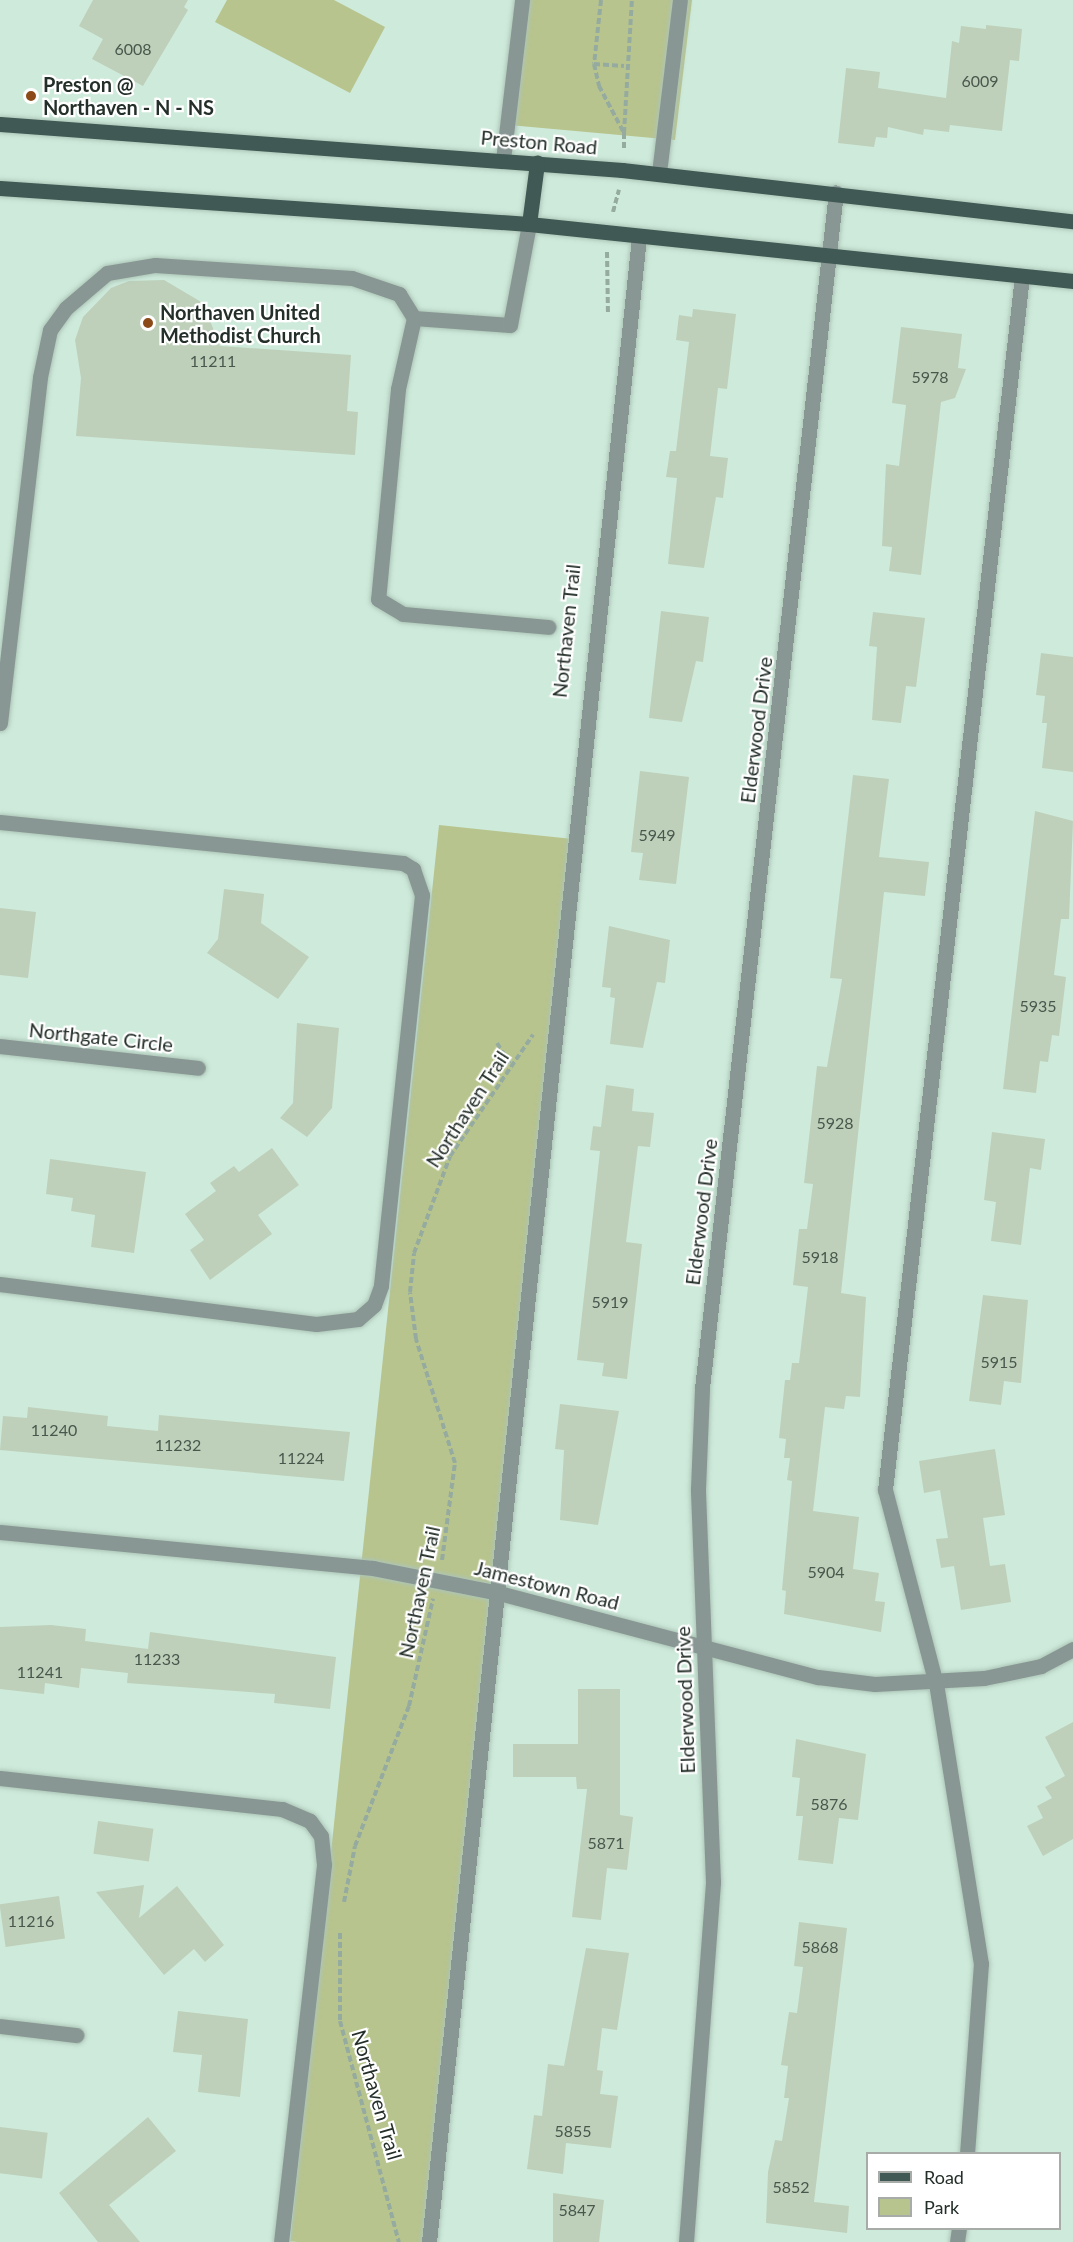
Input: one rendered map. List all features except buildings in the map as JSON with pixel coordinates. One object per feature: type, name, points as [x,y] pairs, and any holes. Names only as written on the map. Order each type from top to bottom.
[{"type":"main road","name":"Preston Road","points":[[0,124],[659,173],[1073,221]]},
{"type":"main road","points":[[529,224],[537,163]]},
{"type":"main road","points":[[0,188],[529,224],[1073,281]]},
{"type":"street","points":[[503,160],[522,0]]},
{"type":"street","points":[[659,173],[680,0]]},
{"type":"street","name":"Elderwood Drive","points":[[686,2242],[713,1882],[698,1489],[702,1388],[836,192]]},
{"type":"street","points":[[414,318],[510,325],[529,224]]},
{"type":"street","points":[[429,2242],[499,1593],[639,236]]},
{"type":"street","points":[[0,723],[40,377],[50,330],[66,308],[108,273],[155,265],[351,278],[399,294],[414,318],[398,389],[378,599],[403,614],[548,627]]},
{"type":"street","points":[[967,2152],[981,1964],[936,1684],[885,1490],[1022,276]]},
{"type":"street","points":[[0,822],[403,863],[413,869],[422,896],[381,1286],[366,1312],[338,1324],[316,1324],[0,1284]]},
{"type":"street","name":"Northgate Circle","points":[[0,1046],[198,1068]]},
{"type":"street","name":"Jamestown Road","points":[[0,1532],[373,1568],[499,1593],[818,1677],[936,1684],[1041,1666],[1073,1648]]},
{"type":"street","points":[[0,1778],[282,1809],[310,1821],[321,1836],[324,1865],[281,2242]]},
{"type":"street","points":[[0,2026],[76,2035]]},
{"type":"path","points":[[601,0],[594,64],[598,86],[624,133]]},
{"type":"path","points":[[624,150],[624,66],[632,0]]},
{"type":"path","points":[[594,64],[624,66]]},
{"type":"path","points":[[613,212],[619,192]]},
{"type":"path","points":[[607,253],[609,322]]},
{"type":"path","name":"Northaven Trail","points":[[342,1912],[355,1846],[409,1706],[438,1580],[455,1463],[416,1339],[410,1292],[414,1253],[450,1156],[536,1028]]},
{"type":"path","points":[[497,1043],[512,1065]]},
{"type":"path","name":"Northaven Trail","points":[[341,1923],[340,2021],[399,2242]]},
{"type":"green space","points":[[227,0],[334,0],[385,27],[350,93],[215,22]]},
{"type":"green space","points":[[525,0],[692,0],[675,140],[509,125]]},
{"type":"green space","points":[[439,825],[570,839],[423,2242],[290,2241]]},
{"type":"place","name":"Preston @ Northaven - N - NS","points":[[31,96]]},
{"type":"place","name":"Northaven United Methodist Church","points":[[148,323]]}]
